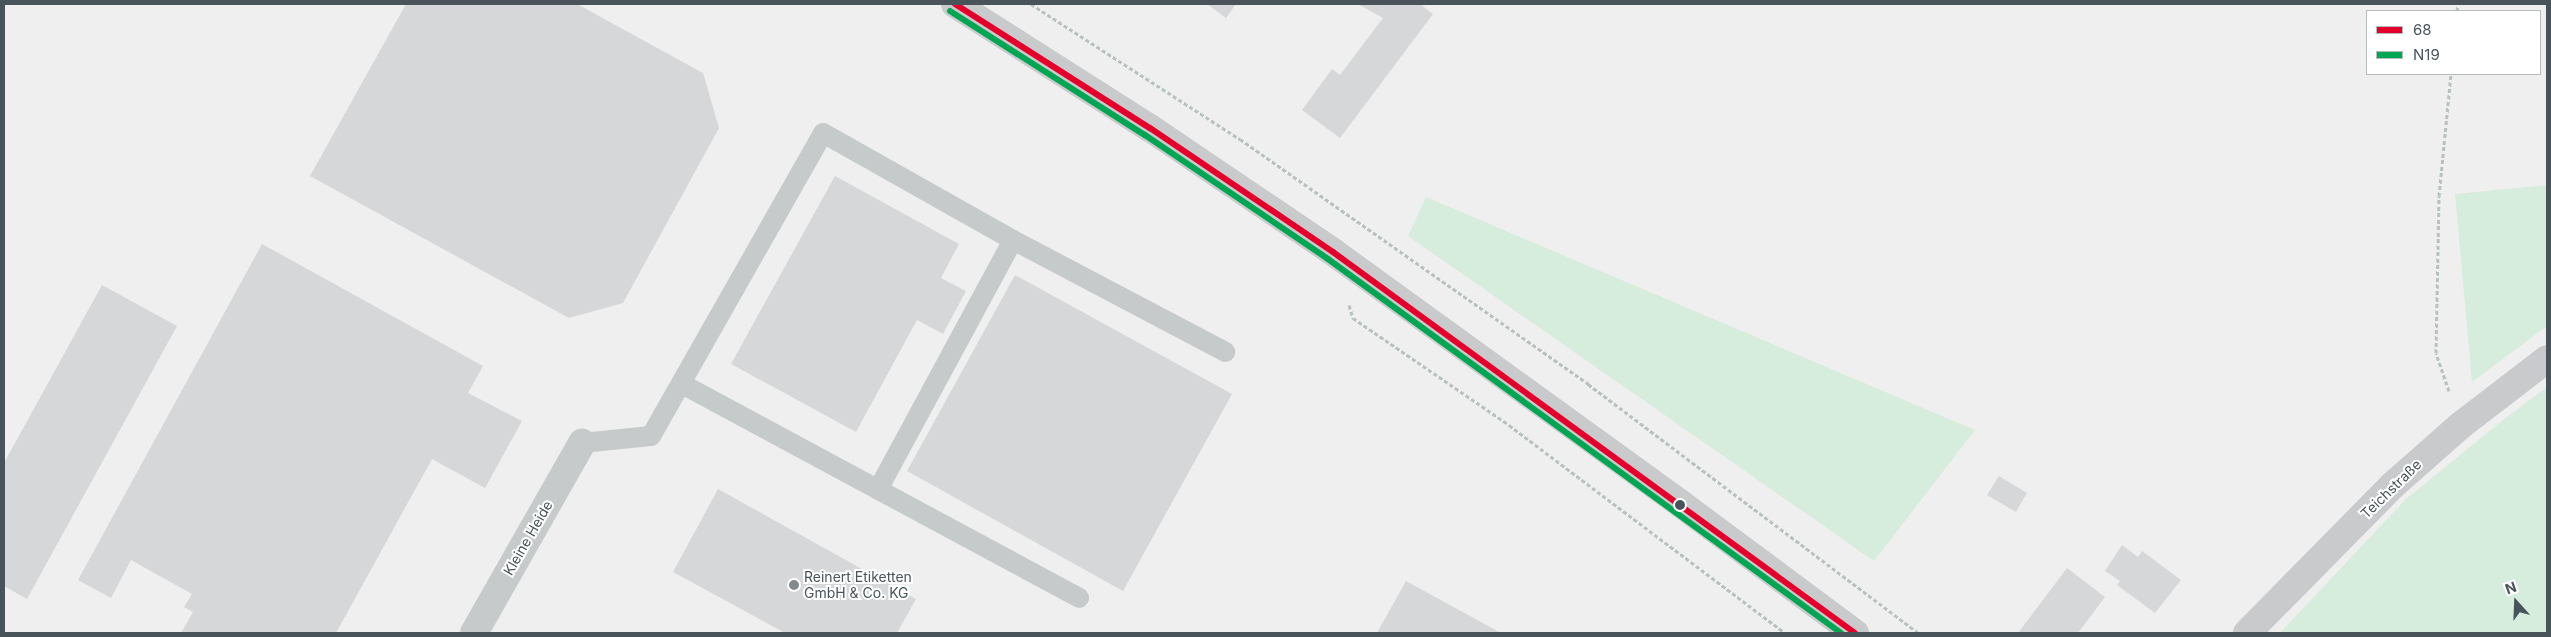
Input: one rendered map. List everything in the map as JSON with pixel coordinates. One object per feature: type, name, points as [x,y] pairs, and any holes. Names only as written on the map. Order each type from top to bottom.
[{"type":"street","points":[[955,4],[1150,128],[1333,252],[1681,504],[1855,633]]},
{"type":"street","name":"Teichstraße","points":[[2247,633],[2393,485],[2461,425],[2547,359]]},
{"type":"street","name":"Kleine Heide","points":[[474,633],[582,443]]},
{"type":"lane","points":[[582,443],[651,436],[823,133],[1013,240],[1225,352]]},
{"type":"lane","points":[[878,490],[1013,240]]},
{"type":"lane","points":[[682,384],[1079,598]]},
{"type":"path","points":[[1031,4],[1240,139],[1588,384],[1919,633]]},
{"type":"path","points":[[2451,75],[2439,196],[2436,353],[2461,425]]},
{"type":"path","points":[[1333,252],[1353,318],[1509,424],[1785,633]]},
{"type":"green space","points":[[2547,185],[2547,326],[2472,382],[2455,194]]},
{"type":"green space","points":[[1426,197],[1975,430],[1874,561],[1408,236]]},
{"type":"green space","points":[[2547,387],[2547,633],[2280,633],[2406,499],[2503,420]]},
{"type":"building","points":[[406,4],[577,4],[703,73],[719,128],[623,303],[569,318],[310,176]]},
{"type":"building","points":[[1207,4],[1236,4],[1226,18]]},
{"type":"building","points":[[1358,4],[1420,4],[1433,14],[1340,138],[1302,110],[1332,69],[1340,75],[1383,18]]},
{"type":"building","points":[[835,176],[959,244],[941,278],[966,291],[943,334],[917,320],[856,432],[731,364]]},
{"type":"building","points":[[262,244],[483,366],[468,393],[522,421],[485,488],[432,459],[336,633],[181,633],[193,612],[184,607],[192,594],[131,560],[111,598],[78,580]]},
{"type":"building","points":[[1015,275],[1232,394],[1123,591],[907,471]]},
{"type":"building","points":[[102,285],[177,326],[27,599],[4,586],[4,463]]},
{"type":"building","points":[[1999,476],[2027,493],[2016,512],[1987,495]]},
{"type":"building","points":[[718,489],[916,599],[897,633],[785,633],[673,572]]},
{"type":"building","points":[[2122,545],[2138,557],[2142,551],[2181,580],[2155,613],[2117,585],[2120,581],[2105,571]]},
{"type":"building","points":[[2067,568],[2105,597],[2078,633],[2018,633]]},
{"type":"building","points":[[1406,581],[1501,633],[1377,633]]},
{"type":"transit line","name":"68","points":[[955,4],[1150,128],[1333,252],[1855,633]]},
{"type":"transit line","name":"N19","points":[[950,11],[1145,135],[1328,259],[1841,633]]},
{"type":"place","name":"Reinert Etiketten GmbH & Co. KG","points":[[794,585]]}]
